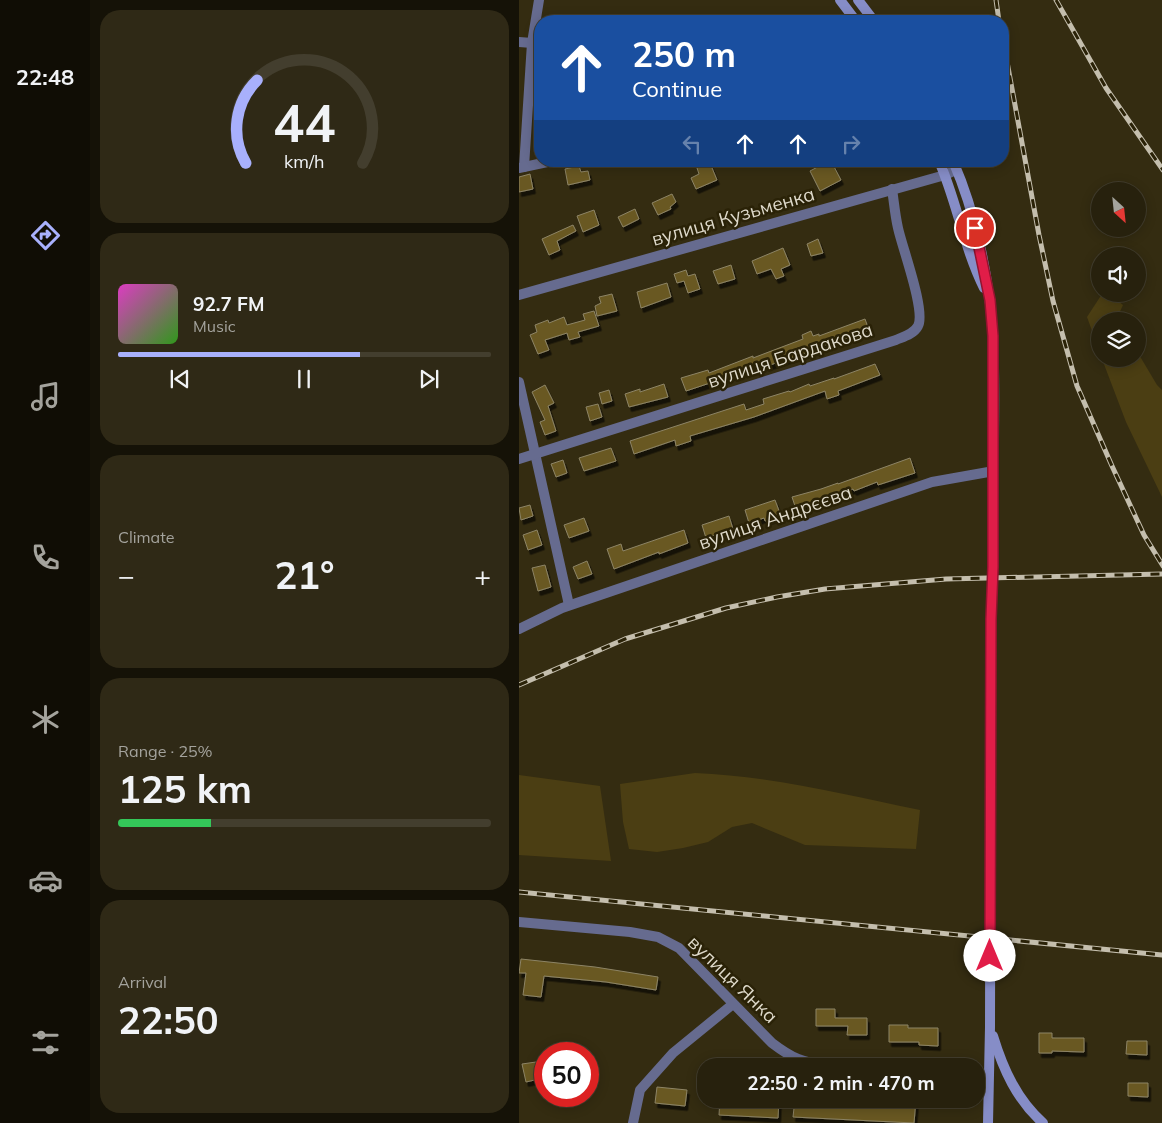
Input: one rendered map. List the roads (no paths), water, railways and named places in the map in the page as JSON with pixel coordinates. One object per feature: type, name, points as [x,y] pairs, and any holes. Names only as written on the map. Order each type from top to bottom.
[{"type":"main road","points":[[840,0],[851,15]]},
{"type":"main road","points":[[858,0],[869,15]]},
{"type":"main road","points":[[942,167],[973,266],[990,300]]},
{"type":"main road","points":[[956,167],[975,228],[990,300],[993,344],[994,471],[991,619],[988,1123]]},
{"type":"main road","points":[[990,1027],[1003,1068],[1034,1115],[1043,1123]]},
{"type":"street","points":[[537,15],[539,0]]},
{"type":"street","points":[[522,167],[534,31]]},
{"type":"street","points":[[519,42],[532,43]]},
{"type":"street","name":"вулиця Кузьменка","points":[[519,295],[945,175],[953,167]]},
{"type":"street","name":"вулиця Бардакова","points":[[519,459],[896,340],[911,333],[918,326],[921,315],[898,227],[892,189]]},
{"type":"street","points":[[519,382],[569,605]]},
{"type":"street","name":"вулиця Андрєєва","points":[[519,629],[569,605],[932,482],[994,471]]},
{"type":"street","name":"вулиця Янка","points":[[519,922],[630,932],[658,937],[679,948],[772,1043],[794,1058]]},
{"type":"street","points":[[633,1123],[640,1090],[673,1053],[733,1004]]},
{"type":"railway","points":[[996,0],[998,15]]},
{"type":"railway","points":[[1056,0],[1106,88],[1163,170]]},
{"type":"railway","points":[[1009,72],[1053,301],[1077,386],[1144,535],[1163,566]]},
{"type":"railway","points":[[519,685],[625,639],[726,608],[777,597],[825,589],[946,579],[1163,574]]},
{"type":"railway","points":[[519,892],[1163,955]]}]
